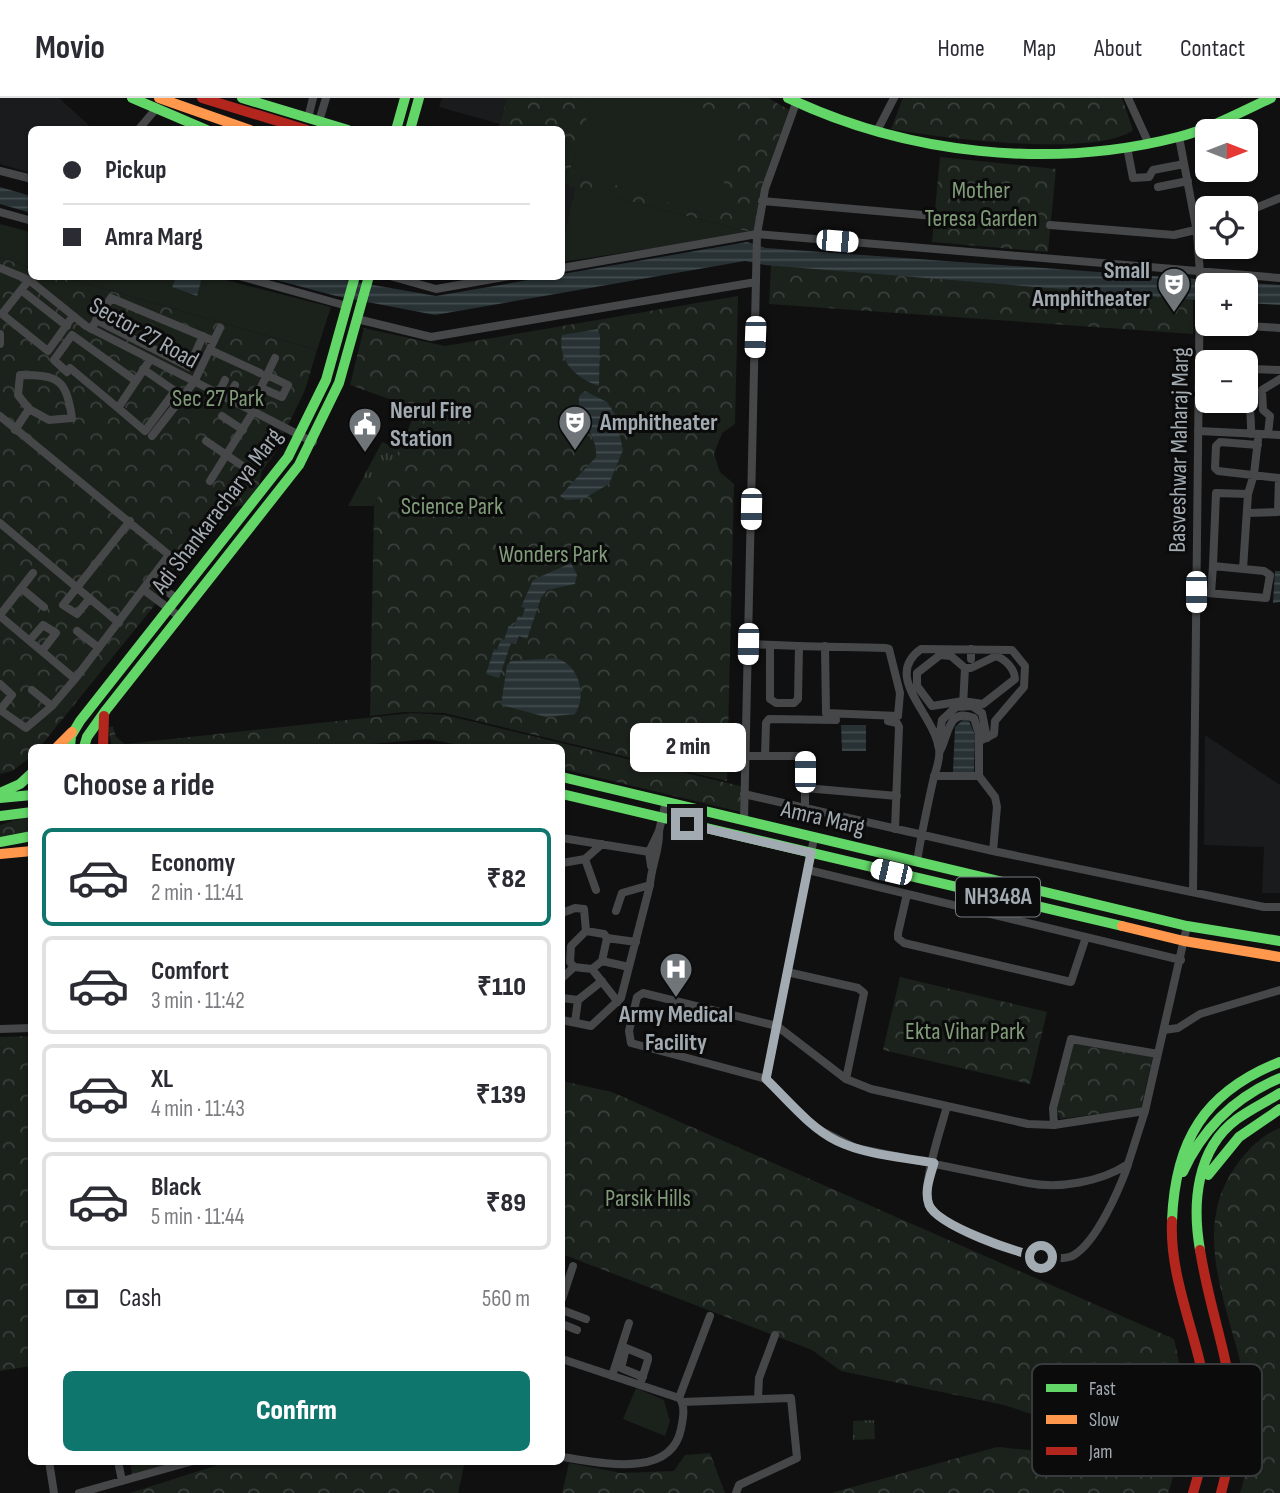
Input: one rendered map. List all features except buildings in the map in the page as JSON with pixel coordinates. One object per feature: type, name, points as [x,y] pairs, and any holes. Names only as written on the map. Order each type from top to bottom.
[{"type":"main road","points":[[132,98],[197,126]]},
{"type":"main road","points":[[160,98],[239,126]]},
{"type":"main road","points":[[202,98],[311,123]]},
{"type":"main road","points":[[242,98],[311,123]]},
{"type":"main road","points":[[397,126],[405,98]]},
{"type":"main road","points":[[411,126],[419,98]]},
{"type":"main road","points":[[1231,119],[1271,98]]},
{"type":"main road","points":[[792,100],[877,131],[943,146],[1075,153],[1149,144],[1195,133]]},
{"type":"main road","name":"Adi Shankaracharya Marg","points":[[71,744],[74,730],[269,483],[300,436],[327,380],[354,280]]},
{"type":"main road","name":"Adi Shankaracharya Marg","points":[[85,744],[86,737],[106,710],[279,492],[313,442],[339,383],[368,280]]},
{"type":"main road","points":[[103,744],[102,730],[106,710]]},
{"type":"main road","points":[[60,744],[74,730]]},
{"type":"main road","points":[[0,793],[20,784],[28,777]]},
{"type":"main road","name":"Amra Marg","points":[[565,779],[1187,926],[1280,941]]},
{"type":"main road","points":[[0,798],[28,795]]},
{"type":"main road","name":"Amra Marg","points":[[565,795],[1184,941],[1280,957]]},
{"type":"main road","points":[[0,816],[28,812]]},
{"type":"main road","points":[[0,842],[28,837]]},
{"type":"main road","points":[[0,854],[28,851]]},
{"type":"main road","points":[[1199,1364],[1173,1259],[1170,1227],[1173,1177],[1192,1130],[1224,1092],[1253,1073],[1280,1062]]},
{"type":"main road","points":[[1170,1227],[1180,1180],[1203,1138],[1234,1104],[1280,1078]]},
{"type":"main road","points":[[1225,1364],[1197,1255],[1194,1227],[1199,1185],[1214,1147],[1243,1115],[1280,1093]]},
{"type":"main road","points":[[1194,1227],[1203,1187],[1222,1154],[1252,1126],[1280,1109]]},
{"type":"main road","points":[[1194,1493],[1199,1476]]},
{"type":"street","points":[[311,123],[313,98]]},
{"type":"street","points":[[311,123],[326,98]]},
{"type":"street","points":[[877,131],[894,98]]},
{"type":"street","points":[[1128,98],[1149,144]]},
{"type":"street","points":[[744,821],[757,236],[762,201],[792,100]]},
{"type":"street","points":[[141,126],[155,110]]},
{"type":"street","name":"Basveshwar Maharaj Marg","points":[[1179,137],[1195,221]]},
{"type":"street","points":[[1127,147],[1133,178],[1149,177],[1153,170],[1185,165]]},
{"type":"street","points":[[1155,172],[1185,165]]},
{"type":"street","points":[[0,171],[28,178]]},
{"type":"street","points":[[1158,187],[1188,181]]},
{"type":"street","points":[[1258,207],[1280,198]]},
{"type":"street","points":[[762,201],[934,216]]},
{"type":"street","points":[[0,212],[28,220]]},
{"type":"street","points":[[1050,225],[1174,235],[1195,232]]},
{"type":"street","points":[[565,268],[757,236],[1195,275]]},
{"type":"street","name":"Sector 27 Road","points":[[0,268],[28,280]]},
{"type":"street","points":[[1258,277],[1280,278]]},
{"type":"street","points":[[29,280],[2,314],[48,351],[73,316]]},
{"type":"street","name":"Sector 27 Road","points":[[29,280],[73,316],[94,324],[150,360],[313,442]]},
{"type":"street","points":[[255,280],[347,303]]},
{"type":"street","points":[[404,280],[436,289],[487,280]]},
{"type":"street","points":[[358,313],[431,337],[756,282]]},
{"type":"street","points":[[21,290],[66,326]]},
{"type":"street","points":[[203,336],[189,367],[94,324],[111,298],[203,336],[212,345],[288,385],[282,397],[261,388]]},
{"type":"street","points":[[151,434],[194,382],[220,327]]},
{"type":"street","points":[[1258,327],[1280,328]]},
{"type":"street","points":[[0,334],[0,344]]},
{"type":"street","points":[[136,381],[72,335],[54,360],[67,372],[70,368],[151,434]]},
{"type":"street","name":"Basveshwar Maharaj Marg","points":[[1193,892],[1198,431],[1203,336]]},
{"type":"street","points":[[210,481],[243,430],[261,388],[263,374],[275,358]]},
{"type":"street","points":[[118,408],[150,360]]},
{"type":"street","points":[[144,369],[176,391],[151,434]]},
{"type":"street","points":[[1243,569],[1248,494],[1254,474],[1259,434],[1248,404],[1250,372],[1252,369],[1280,370]]},
{"type":"street","points":[[20,375],[45,375],[65,386],[72,418],[50,420],[29,409],[18,395],[17,380],[20,375]]},
{"type":"street","points":[[1280,379],[1262,390],[1263,410],[1270,416],[1280,417]]},
{"type":"street","points":[[218,394],[225,380]]},
{"type":"street","points":[[228,399],[235,385]]},
{"type":"street","points":[[15,430],[29,409]]},
{"type":"street","points":[[0,416],[169,555],[75,679],[52,706],[26,728],[0,710],[12,695],[0,684]]},
{"type":"street","points":[[222,416],[243,430]]},
{"type":"street","points":[[1259,434],[1270,416]]},
{"type":"street","points":[[1198,431],[1280,435]]},
{"type":"street","points":[[206,441],[247,469]]},
{"type":"street","points":[[1248,513],[1278,512],[1279,478],[1218,471],[1215,468],[1216,446],[1220,442],[1258,444]]},
{"type":"street","points":[[1198,492],[1248,494]]},
{"type":"street","points":[[1211,593],[1216,494]]},
{"type":"street","points":[[90,598],[77,614],[63,605],[130,521]]},
{"type":"street","points":[[0,523],[119,623]]},
{"type":"street","points":[[1196,592],[1268,597],[1268,572],[1213,566]]},
{"type":"street","points":[[33,573],[0,616],[75,679]]},
{"type":"street","points":[[152,580],[177,599]]},
{"type":"street","points":[[21,589],[44,607]]},
{"type":"street","points":[[144,590],[180,617]]},
{"type":"street","points":[[30,640],[43,625],[56,633],[42,651]]},
{"type":"street","points":[[76,631],[99,648]]},
{"type":"street","points":[[748,644],[825,646],[889,649],[893,654],[900,693],[898,716],[826,713],[825,646]]},
{"type":"street","points":[[770,645],[771,699],[776,703],[794,704],[799,699],[799,646]]},
{"type":"street","points":[[939,748],[926,712],[907,681],[905,672],[908,660],[921,649],[1013,650],[1025,666],[1024,687],[995,721],[994,734],[983,739]]},
{"type":"street","points":[[971,649],[971,659]]},
{"type":"street","points":[[940,654],[951,656],[965,667],[971,668],[996,656],[1003,658],[1015,673],[1015,679],[988,702],[963,704],[932,706],[917,686],[915,677],[922,666],[940,654]]},
{"type":"street","points":[[963,704],[965,667]]},
{"type":"street","points":[[32,691],[52,706]]},
{"type":"street","points":[[917,862],[921,813],[934,776],[942,720],[949,711],[963,704],[982,713],[983,739],[979,776],[995,797],[997,807],[993,851]]},
{"type":"street","points":[[939,748],[948,724],[962,716],[974,718],[983,739]]},
{"type":"street","points":[[765,756],[766,723],[769,719],[893,721],[899,727],[895,829]]},
{"type":"street","points":[[745,755],[806,756],[805,806]]},
{"type":"street","points":[[934,776],[979,776]]},
{"type":"street","points":[[805,788],[897,796]]},
{"type":"street","points":[[744,794],[993,851],[1264,906],[1280,906]]},
{"type":"street","points":[[565,1021],[591,1026],[618,1002],[650,885],[653,853],[667,802]]},
{"type":"street","points":[[565,838],[653,853]]},
{"type":"street","points":[[766,1079],[814,838]]},
{"type":"street","points":[[565,862],[585,859],[602,844]]},
{"type":"street","points":[[585,859],[596,890]]},
{"type":"street","points":[[808,870],[1181,960]]},
{"type":"street","points":[[616,911],[622,893],[650,885]]},
{"type":"street","points":[[907,894],[898,938],[904,943],[1073,982],[1086,937]]},
{"type":"street","points":[[565,912],[575,908],[584,909],[586,931]]},
{"type":"street","points":[[947,1106],[928,1199],[937,1215],[988,1242],[1022,1255],[1061,1260],[1074,1255],[1093,1237],[1122,1182],[1145,1111],[1187,926]]},
{"type":"street","points":[[618,1002],[592,969],[574,967],[570,962],[566,944],[586,931],[604,934],[607,938],[636,942]]},
{"type":"street","points":[[592,969],[602,961],[607,938]]},
{"type":"street","points":[[602,961],[629,967]]},
{"type":"street","points":[[565,975],[574,967]]},
{"type":"street","points":[[787,972],[858,988],[864,993],[846,1079]]},
{"type":"street","points":[[575,1023],[578,1000],[602,981]]},
{"type":"street","points":[[1164,1030],[1178,1028],[1200,1014],[1280,990]]},
{"type":"street","points":[[1128,1164],[1107,1175],[1043,1186],[856,1148],[836,1141],[816,1128],[766,1079],[631,1043],[629,1031],[637,997],[643,993],[777,1026],[846,1079],[871,1089],[1028,1124],[1054,1125],[1145,1111]]},
{"type":"street","points":[[565,998],[578,1000]]},
{"type":"street","points":[[0,1029],[28,1028]]},
{"type":"street","points":[[1054,1125],[1053,1108],[1071,1039],[1158,1054]]},
{"type":"street","points":[[565,1290],[573,1266]]},
{"type":"street","points":[[565,1311],[586,1319]]},
{"type":"street","points":[[565,1457],[612,1463],[641,1463],[660,1458],[673,1448],[680,1434],[681,1400],[710,1316]]},
{"type":"street","points":[[629,1323],[621,1368],[681,1400],[791,1398],[797,1458],[739,1485],[736,1493]]},
{"type":"street","points":[[565,1325],[577,1330]]},
{"type":"street","points":[[758,1398],[760,1378],[775,1335]]},
{"type":"street","points":[[624,1347],[648,1357],[641,1381]]},
{"type":"street","points":[[612,1376],[624,1347]]},
{"type":"street","points":[[565,1360],[612,1376],[641,1381]]},
{"type":"street","points":[[50,1465],[54,1493]]},
{"type":"street","points":[[119,1465],[122,1481]]},
{"type":"street","points":[[79,1493],[179,1465]]},
{"type":"shaded area","points":[[0,98],[59,98],[90,126],[28,126],[28,172],[0,164]]},
{"type":"shaded area","points":[[442,98],[507,98],[500,124],[439,107]]},
{"type":"shaded area","points":[[565,185],[575,187],[565,232]]},
{"type":"shaded area","points":[[0,187],[28,195],[28,212],[0,204]]},
{"type":"shaded area","points":[[747,242],[766,248],[1195,279],[1195,300],[765,265],[745,261],[435,315],[336,296],[276,280],[345,280],[436,296],[528,280],[565,280],[565,274]]},
{"type":"shaded area","points":[[175,280],[201,280],[197,296],[172,287]]},
{"type":"shaded area","points":[[1258,283],[1280,285],[1280,305],[1258,304]]},
{"type":"shaded area","points":[[598,329],[599,386],[575,373],[565,360],[561,344],[562,335]]},
{"type":"shaded area","points":[[585,391],[607,402],[615,414],[623,450],[609,484],[583,499],[566,500],[560,496],[596,457],[594,441],[579,404],[579,396]]},
{"type":"shaded area","points":[[571,563],[577,575],[575,584],[547,590],[541,598],[527,639],[519,636],[516,644],[511,643],[499,678],[486,674],[494,649],[497,650],[501,639],[504,640],[509,625],[514,627],[518,616],[522,617],[525,608],[521,607],[533,580]]},
{"type":"shaded area","points":[[1275,571],[1280,571],[1280,602],[1273,603]]},
{"type":"shaded area","points":[[555,658],[570,666],[578,680],[581,698],[575,714],[546,717],[501,705],[507,665],[511,661]]},
{"type":"shaded area","points":[[964,719],[969,721],[975,735],[974,772],[953,772],[955,727]]},
{"type":"shaded area","points":[[841,725],[866,725],[866,751],[842,751]]},
{"type":"shaded area","points":[[1205,735],[1280,785],[1280,893],[1262,893],[1264,847],[1204,845]]},
{"type":"green space","points":[[507,98],[768,98],[789,110],[761,188],[753,233],[565,185],[565,126],[499,126]]},
{"type":"green space","points":[[593,98],[673,98],[744,121],[713,217],[570,170]]},
{"type":"green space","points":[[903,98],[1122,98],[1133,130],[1114,138],[1086,143],[1053,144],[979,141],[891,129]]},
{"type":"green space","name":"Mother Teresa Garden","points":[[940,157],[1056,169],[1048,252],[932,242]]},
{"type":"green space","points":[[575,187],[753,233],[565,262],[565,232]]},
{"type":"green space","points":[[0,224],[28,231],[28,267],[0,257]]},
{"type":"green space","name":"Sec 27 Park","points":[[0,257],[28,267],[28,280],[73,280],[317,350],[305,390],[274,454],[262,471],[259,484],[245,505],[234,507],[42,744],[28,744],[28,759],[12,771],[0,774]]},
{"type":"green space","points":[[771,265],[1193,300],[1193,334],[769,304]]},
{"type":"green space","points":[[73,280],[175,280],[172,287],[196,295],[201,280],[226,280],[331,307],[317,350]]},
{"type":"green space","name":"Wonders Park","points":[[738,296],[735,424],[722,433],[714,454],[720,472],[734,484],[727,781],[444,713],[404,712],[370,716],[374,506],[417,409],[350,385],[364,328],[445,346]]},
{"type":"green space","points":[[382,442],[400,450],[374,506],[348,506]]},
{"type":"green space","points":[[412,713],[445,715],[744,787],[741,812],[565,770],[565,744],[454,744],[428,739],[372,744],[125,744]]},
{"type":"green space","points":[[113,726],[116,737],[125,744],[111,744],[108,728]]},
{"type":"green space","points":[[28,816],[28,837],[0,842],[0,825]]},
{"type":"green space","name":"Ekta Vihar Park","points":[[900,977],[1047,1012],[1030,1084],[883,1050]]},
{"type":"green space","points":[[28,1036],[28,1366],[0,1371],[0,1037]]},
{"type":"green space","points":[[1072,1041],[1153,1056],[1141,1108],[1060,1119],[1057,1109]]},
{"type":"green space","name":"Parsik Hills","points":[[565,1082],[612,1092],[1174,1339],[1179,1364],[1032,1364],[1032,1414],[1004,1405],[841,1371],[812,1350],[565,1255]]},
{"type":"green space","points":[[1280,1128],[1280,1493],[1240,1493],[1244,1476],[1262,1476],[1262,1364],[1241,1364],[1219,1280],[1214,1250],[1215,1221],[1221,1193],[1236,1166],[1267,1134]]},
{"type":"green space","points":[[636,1388],[664,1400],[670,1421],[665,1436],[623,1419]]},
{"type":"green space","points":[[874,1420],[875,1439],[853,1440],[853,1421]]},
{"type":"green space","name":"Parsik Hills","points":[[997,1447],[1032,1450],[1032,1476],[1173,1476],[1168,1493],[831,1493]]},
{"type":"green space","points":[[710,1453],[725,1493],[562,1493],[569,1463],[621,1473],[674,1471],[685,1455]]},
{"type":"green space","points":[[131,1465],[179,1465],[133,1478]]},
{"type":"green space","points":[[218,1465],[464,1465],[458,1493],[130,1493]]},
{"type":"traffic: fast","points":[[132,98],[198,126]]},
{"type":"traffic: fast","points":[[242,98],[335,126]]},
{"type":"traffic: fast","points":[[397,126],[405,98]]},
{"type":"traffic: fast","points":[[411,126],[419,98]]},
{"type":"traffic: fast","points":[[788,98],[833,117],[930,144],[1029,154],[1080,153],[1178,137],[1214,125],[1271,98]]},
{"type":"traffic: fast","points":[[70,744],[71,736],[80,721],[288,457],[326,380],[354,280]]},
{"type":"traffic: fast","points":[[85,744],[106,710],[299,465],[339,383],[368,280]]},
{"type":"traffic: fast","points":[[0,793],[20,784],[28,777]]},
{"type":"traffic: fast","points":[[565,778],[1187,926],[1280,941]]},
{"type":"traffic: fast","points":[[0,798],[28,795]]},
{"type":"traffic: fast","points":[[565,795],[1122,926]]},
{"type":"traffic: fast","points":[[0,816],[28,812]]},
{"type":"traffic: fast","points":[[0,842],[28,837]]},
{"type":"traffic: fast","points":[[1172,1221],[1179,1167],[1187,1143],[1199,1123],[1213,1104],[1231,1088],[1280,1062]]},
{"type":"traffic: fast","points":[[1183,1172],[1200,1141],[1222,1116],[1235,1104],[1280,1078]]},
{"type":"traffic: fast","points":[[1200,1250],[1197,1196],[1205,1162],[1213,1146],[1223,1131],[1237,1119],[1280,1093]]},
{"type":"traffic: fast","points":[[1208,1175],[1239,1137],[1280,1109]]},
{"type":"traffic: slow","points":[[159,98],[239,126]]},
{"type":"traffic: slow","points":[[60,744],[72,732]]},
{"type":"traffic: slow","points":[[0,854],[28,851]]},
{"type":"traffic: slow","points":[[1122,926],[1184,941],[1280,957]]},
{"type":"traffic: jam","points":[[202,98],[294,126]]},
{"type":"traffic: jam","points":[[103,744],[104,716]]},
{"type":"traffic: jam","points":[[1172,1221],[1175,1267],[1201,1364]]},
{"type":"traffic: jam","points":[[1200,1250],[1226,1364]]},
{"type":"traffic: jam","points":[[1193,1493],[1198,1476]]},
{"type":"traffic: jam","points":[[1221,1493],[1225,1476]]},
{"type":"place","name":"Small Amphitheater","points":[[1174,314]]},
{"type":"place","name":"Amphitheater","points":[[575,452]]},
{"type":"place","name":"Nerul Fire Station","points":[[365,454]]},
{"type":"place","name":"Army Medical Facility","points":[[676,999]]},
{"type":"route","points":[[687,824],[811,853],[766,1079],[816,1128],[836,1141],[876,1153],[934,1163],[928,1199],[930,1208],[937,1215],[988,1242],[1022,1255],[1041,1257]]},
{"type":"park label","name":"Science Park","points":[[452,506]]}]
